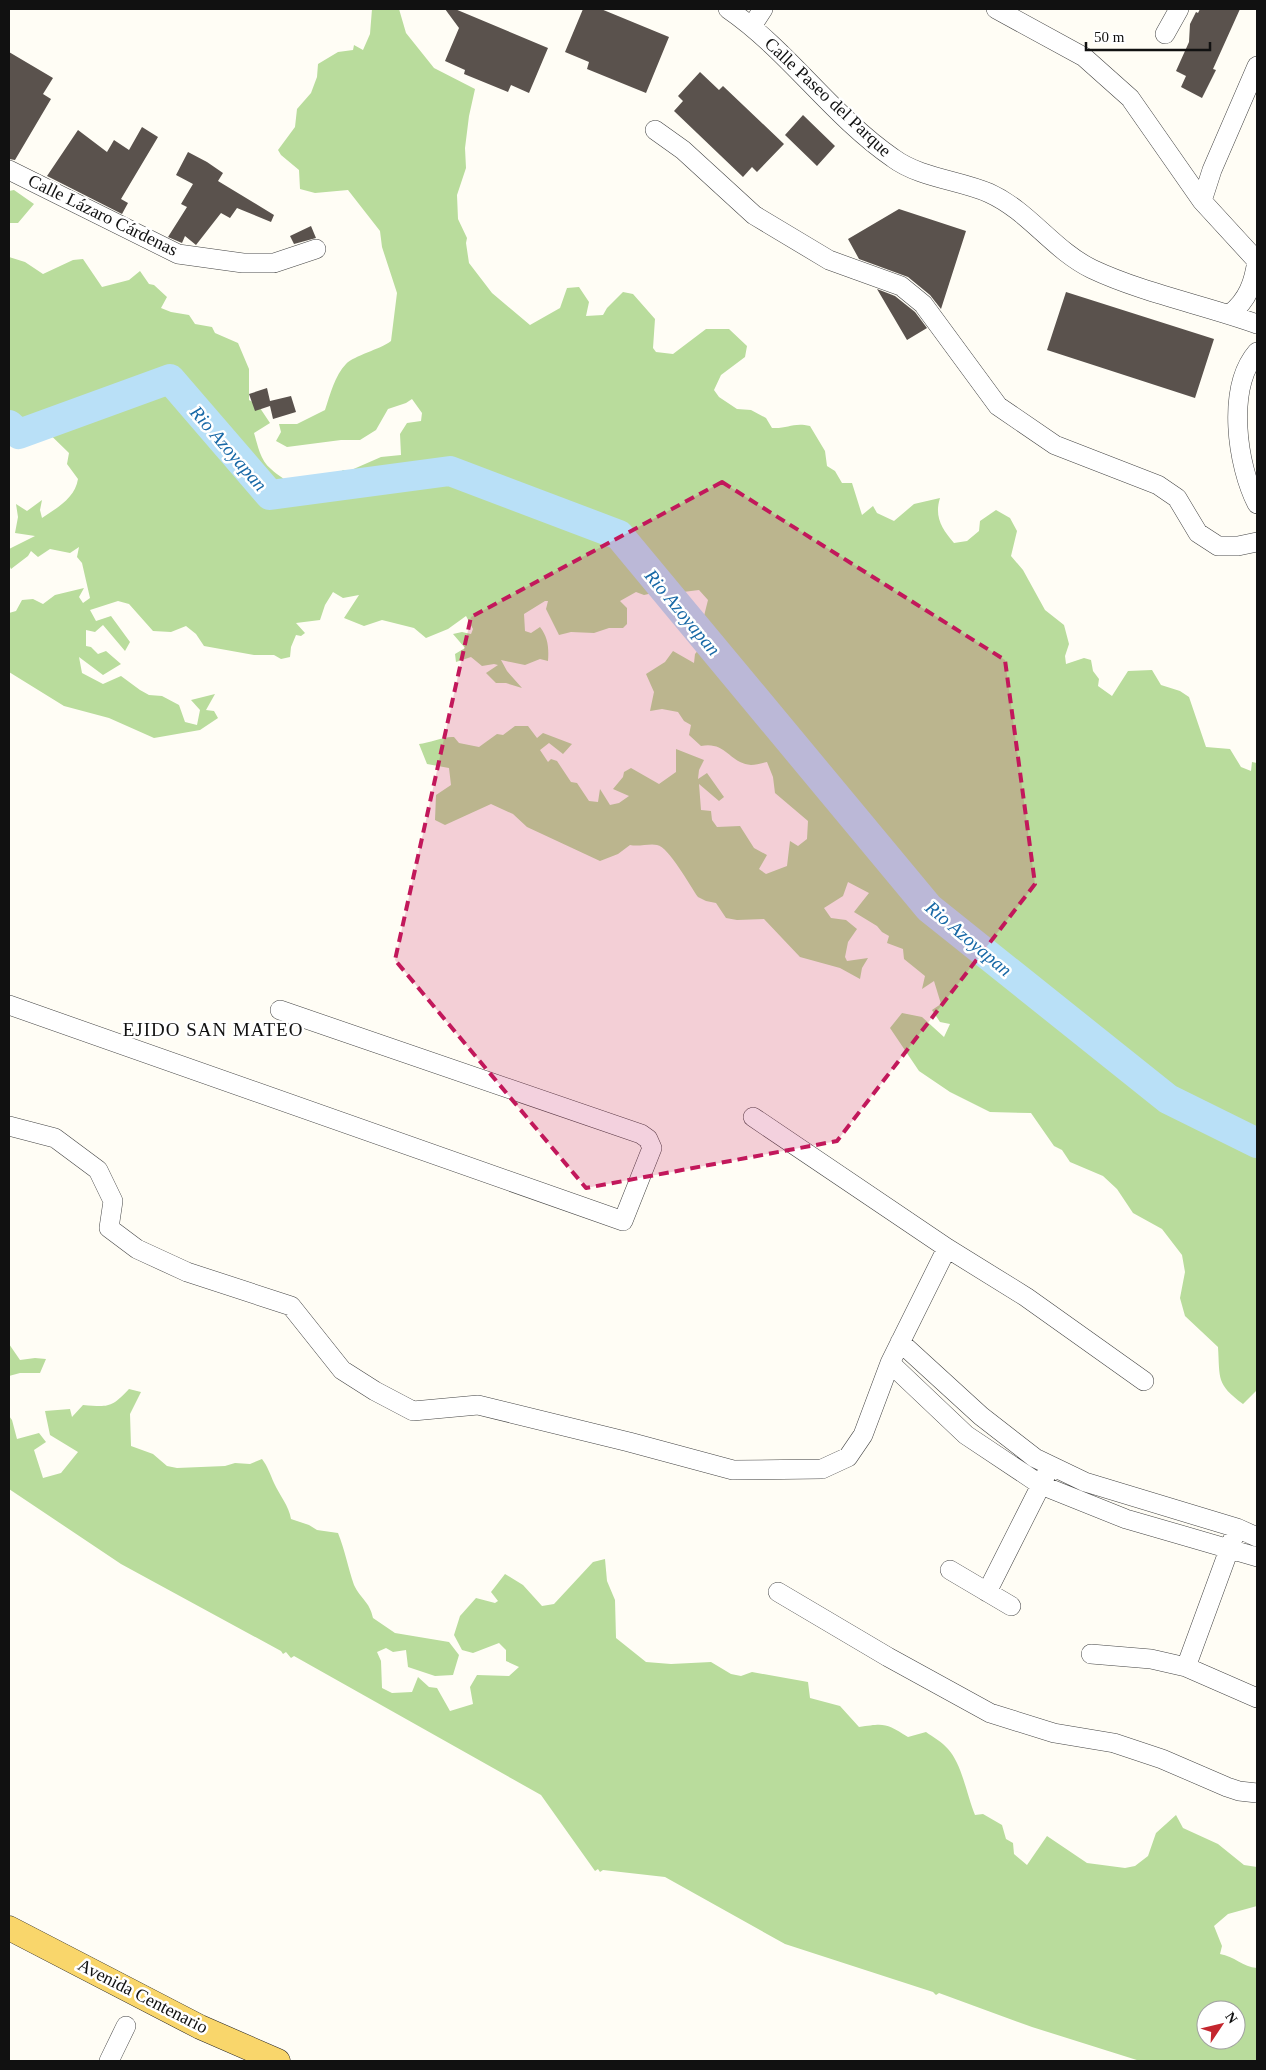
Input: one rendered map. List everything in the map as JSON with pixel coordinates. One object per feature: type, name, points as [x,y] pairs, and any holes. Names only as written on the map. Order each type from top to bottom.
[{"type":"main road","name":"Avenida Centenario","points":[[9,1928],[200,2027],[278,2061]]},
{"type":"street","name":"Calle Paseo del Parque","points":[[728,9],[752,26],[866,138],[895,160],[917,170],[989,193],[1010,205],[1069,255],[1092,269],[1163,295],[1230,314],[1257,324]]},
{"type":"street","points":[[752,26],[763,9]]},
{"type":"street","points":[[996,9],[1084,57],[1130,98],[1202,200],[1257,261],[1254,278],[1247,296],[1230,314]]},
{"type":"street","points":[[1164,34],[1179,9]]},
{"type":"street","points":[[1202,200],[1215,162],[1257,66]]},
{"type":"street","points":[[654,130],[683,150],[754,215],[829,260],[901,286],[922,304],[998,406],[1055,445],[1158,486],[1177,498],[1198,533],[1218,546],[1238,546],[1257,542]]},
{"type":"street","name":"Calle Lázaro Cárdenas","points":[[9,170],[178,254],[242,263],[274,263],[316,249]]},
{"type":"street","points":[[1257,352],[1243,379],[1238,424],[1242,460],[1257,504]]},
{"type":"street","points":[[9,1005],[623,1221],[652,1148],[648,1139],[641,1134],[280,1010]]},
{"type":"street","points":[[753,1117],[947,1248],[1026,1297],[1144,1381]]},
{"type":"street","points":[[9,1126],[55,1138],[98,1170],[112,1201],[109,1228],[137,1249],[187,1272],[291,1306],[342,1370],[375,1392],[413,1411],[478,1405],[733,1470],[822,1469],[848,1458],[862,1435],[890,1363],[947,1248]]},
{"type":"street","points":[[900,1342],[981,1416],[1034,1458],[1084,1482],[1237,1528],[1257,1537]]},
{"type":"street","points":[[890,1363],[966,1435],[1041,1485],[1126,1519],[1257,1557]]},
{"type":"street","points":[[987,1592],[1051,1465]]},
{"type":"street","points":[[1186,1666],[1237,1528]]},
{"type":"street","points":[[950,1570],[1011,1606]]},
{"type":"street","points":[[778,1592],[888,1657],[990,1713],[1054,1733],[1114,1743],[1162,1759],[1227,1787],[1257,1793]]},
{"type":"street","points":[[1092,1654],[1151,1659],[1186,1666],[1257,1698]]},
{"type":"street","points":[[109,2061],[126,2026]]},
{"type":"highlighted area","points":[[722,482],[1005,660],[1035,884],[837,1141],[586,1188],[395,960],[471,617]]},
{"type":"green space","points":[[372,9],[399,9],[406,33],[434,68],[475,89],[465,148],[466,168],[457,195],[458,219],[467,238],[469,263],[492,293],[530,325],[560,308],[567,288],[579,287],[589,302],[586,316],[603,315],[607,308],[623,292],[633,294],[655,319],[653,348],[656,352],[673,354],[706,329],[729,329],[747,346],[745,357],[721,375],[714,390],[719,397],[737,409],[751,410],[766,418],[772,428],[799,425],[810,426],[825,451],[827,466],[835,471],[842,483],[852,483],[862,515],[873,506],[877,513],[894,521],[914,504],[940,498],[938,511],[940,522],[954,543],[967,541],[979,531],[980,521],[996,510],[1010,518],[1017,531],[1011,556],[1023,570],[1045,610],[1064,625],[1069,644],[1065,656],[1066,664],[1084,658],[1091,660],[1093,671],[1099,679],[1098,686],[1112,696],[1128,671],[1152,670],[1161,685],[1180,691],[1189,697],[1206,747],[1230,749],[1241,767],[1251,771],[1252,762],[1257,763],[1257,1390],[1243,1404],[1228,1391],[1221,1380],[1218,1347],[1185,1316],[1180,1298],[1185,1272],[1182,1255],[1162,1229],[1133,1213],[1117,1189],[1103,1176],[1070,1162],[1062,1150],[1054,1146],[1031,1113],[990,1112],[950,1092],[919,1071],[890,1028],[902,1013],[922,1017],[944,1037],[950,1024],[940,1022],[932,1010],[941,1004],[934,981],[922,989],[925,976],[904,959],[903,949],[887,943],[889,936],[854,912],[869,893],[848,882],[843,896],[824,908],[831,918],[846,920],[857,929],[848,942],[845,957],[847,961],[868,958],[862,968],[860,979],[840,968],[800,957],[764,919],[737,920],[726,918],[716,903],[698,897],[673,859],[662,847],[657,845],[630,845],[618,854],[600,861],[527,827],[513,814],[491,804],[445,825],[435,820],[436,795],[451,785],[449,768],[427,764],[419,744],[454,737],[459,743],[479,747],[497,734],[503,735],[515,726],[528,726],[537,738],[543,733],[572,744],[563,754],[549,743],[540,750],[548,762],[551,759],[557,761],[571,782],[577,783],[589,801],[598,802],[600,789],[610,805],[619,803],[629,796],[613,789],[623,777],[624,772],[631,768],[659,784],[676,772],[676,749],[704,760],[699,770],[698,779],[707,773],[724,797],[719,801],[699,784],[701,810],[711,811],[712,820],[717,827],[740,826],[754,848],[767,855],[759,869],[766,874],[787,866],[790,841],[798,846],[807,839],[808,821],[775,793],[773,777],[767,762],[751,765],[737,760],[722,749],[709,745],[701,746],[689,735],[691,725],[684,721],[678,712],[662,709],[650,711],[654,692],[646,674],[665,662],[673,651],[694,663],[695,654],[707,640],[702,624],[708,600],[699,590],[675,593],[668,607],[659,605],[653,593],[644,595],[636,592],[620,601],[627,608],[627,624],[623,628],[609,628],[594,633],[571,632],[559,635],[546,609],[548,601],[545,601],[524,614],[525,631],[531,633],[540,627],[545,635],[548,647],[548,661],[540,659],[525,665],[501,660],[507,671],[522,688],[506,683],[496,683],[486,673],[498,665],[482,666],[471,657],[456,662],[455,654],[465,648],[453,634],[462,632],[471,634],[473,629],[466,616],[448,629],[426,638],[414,628],[382,620],[364,626],[344,618],[359,595],[343,598],[333,592],[325,605],[320,620],[296,623],[305,633],[301,636],[296,635],[291,647],[290,657],[281,659],[274,655],[254,655],[204,646],[196,634],[186,626],[171,632],[153,631],[129,604],[118,601],[90,610],[96,621],[111,616],[130,642],[125,651],[103,625],[95,632],[86,630],[86,646],[91,647],[98,654],[106,651],[121,664],[103,675],[79,657],[82,673],[103,684],[121,676],[149,695],[162,696],[179,705],[185,722],[197,725],[200,710],[191,700],[215,694],[206,710],[214,711],[218,718],[200,730],[154,738],[109,718],[64,706],[9,672],[9,613],[16,611],[22,600],[33,599],[43,604],[55,595],[84,588],[79,597],[83,603],[90,598],[82,563],[77,557],[79,547],[70,553],[50,549],[38,557],[31,551],[28,556],[11,569],[9,565],[9,549],[35,536],[15,533],[18,517],[16,504],[27,511],[42,500],[40,510],[42,518],[69,497],[78,479],[67,464],[69,453],[33,418],[24,432],[9,423],[9,257],[25,262],[43,274],[73,260],[83,259],[102,287],[129,280],[140,271],[149,284],[154,285],[167,297],[161,308],[189,315],[195,324],[212,327],[215,333],[238,343],[249,369],[249,400],[258,405],[270,423],[254,433],[260,452],[267,465],[288,482],[292,488],[306,481],[297,499],[325,490],[322,476],[338,474],[343,470],[349,471],[381,457],[401,455],[400,434],[407,423],[421,421],[422,413],[412,399],[388,409],[376,430],[360,440],[341,440],[287,447],[276,441],[281,432],[279,424],[297,424],[325,410],[336,379],[346,364],[391,341],[397,293],[382,247],[380,231],[348,190],[315,193],[300,189],[299,170],[281,155],[278,150],[295,127],[297,109],[311,93],[317,77],[318,64],[338,52],[353,50],[354,45],[363,50],[370,34]]},
{"type":"green space","points":[[14,190],[34,204],[18,223],[9,223],[9,191]]},
{"type":"green space","points":[[9,1344],[20,1360],[46,1359],[40,1373],[20,1373],[9,1376]]},
{"type":"green space","points":[[129,1389],[141,1392],[130,1414],[131,1446],[153,1454],[167,1466],[177,1468],[225,1466],[235,1463],[250,1464],[262,1459],[286,1505],[291,1519],[317,1530],[338,1533],[354,1585],[370,1608],[373,1618],[395,1633],[449,1642],[459,1655],[453,1675],[435,1676],[408,1667],[406,1650],[393,1652],[386,1648],[377,1652],[381,1661],[382,1688],[392,1693],[412,1692],[418,1677],[429,1687],[437,1688],[450,1711],[473,1704],[470,1687],[477,1675],[509,1676],[519,1667],[506,1661],[506,1650],[499,1643],[473,1653],[462,1650],[454,1635],[460,1616],[476,1598],[495,1603],[498,1601],[491,1592],[505,1574],[523,1585],[542,1606],[554,1604],[593,1562],[605,1559],[607,1581],[615,1600],[616,1638],[646,1662],[671,1664],[711,1662],[731,1674],[741,1676],[752,1672],[808,1682],[810,1698],[840,1706],[859,1727],[885,1725],[908,1737],[926,1732],[943,1744],[953,1755],[961,1771],[975,1815],[983,1814],[1002,1825],[1006,1839],[1013,1843],[1014,1854],[1027,1865],[1047,1836],[1087,1863],[1125,1868],[1135,1866],[1148,1856],[1156,1833],[1176,1815],[1183,1828],[1218,1844],[1244,1865],[1257,1867],[1257,1906],[1228,1914],[1214,1926],[1222,1946],[1220,1954],[1247,1966],[1257,1968],[1257,2061],[1140,2061],[1032,2027],[939,1993],[936,1995],[933,1992],[785,1944],[665,1877],[603,1870],[600,1872],[598,1869],[595,1871],[541,1795],[294,1656],[291,1658],[286,1652],[283,1654],[281,1651],[121,1564],[9,1489],[9,1416],[12,1420],[17,1439],[39,1433],[46,1442],[34,1450],[43,1478],[61,1473],[78,1452],[50,1435],[45,1411],[70,1409],[72,1417],[83,1405],[104,1406],[118,1400]]},
{"type":"building","points":[[445,9],[455,9],[548,48],[529,93],[511,85],[508,92],[464,74],[465,70],[445,61],[459,28]]},
{"type":"building","points":[[583,9],[601,9],[669,37],[646,93],[587,69],[589,62],[565,52]]},
{"type":"building","points":[[1200,9],[1240,9],[1213,69],[1216,70],[1202,98],[1181,87],[1186,76],[1176,71],[1189,42],[1190,24],[1196,12],[1198,13]]},
{"type":"building","points":[[9,52],[53,78],[43,94],[51,99],[15,160],[9,159]]},
{"type":"building","points":[[700,72],[719,90],[723,86],[784,144],[757,172],[752,167],[743,177],[674,111],[683,101],[678,96]]},
{"type":"building","points":[[803,115],[835,146],[817,166],[785,135]]},
{"type":"building","points":[[142,127],[158,137],[121,199],[128,203],[122,214],[47,176],[78,130],[107,152],[114,140],[129,150]]},
{"type":"building","points":[[188,152],[223,173],[218,181],[274,215],[271,222],[237,208],[230,218],[221,213],[196,245],[185,236],[182,243],[168,237],[187,207],[181,204],[193,184],[176,175]]},
{"type":"building","points":[[899,209],[966,231],[941,309],[930,295],[908,277],[859,259],[848,239]]},
{"type":"building","points":[[311,226],[316,238],[294,244],[290,236]]},
{"type":"building","points":[[877,289],[895,296],[915,312],[927,328],[907,340]]},
{"type":"building","points":[[1066,292],[1214,339],[1195,398],[1047,350]]},
{"type":"building","points":[[267,388],[270,401],[291,396],[296,412],[273,419],[270,406],[255,411],[249,394]]},
{"type":"waterway","name":"Rio Azoyapan","points":[[9,425],[19,434],[170,379],[270,495],[450,471],[619,535],[929,908],[1168,1099],[1257,1143]]},
{"type":"district","name":"EJIDO SAN MATEO","points":[[213,1029]]}]
